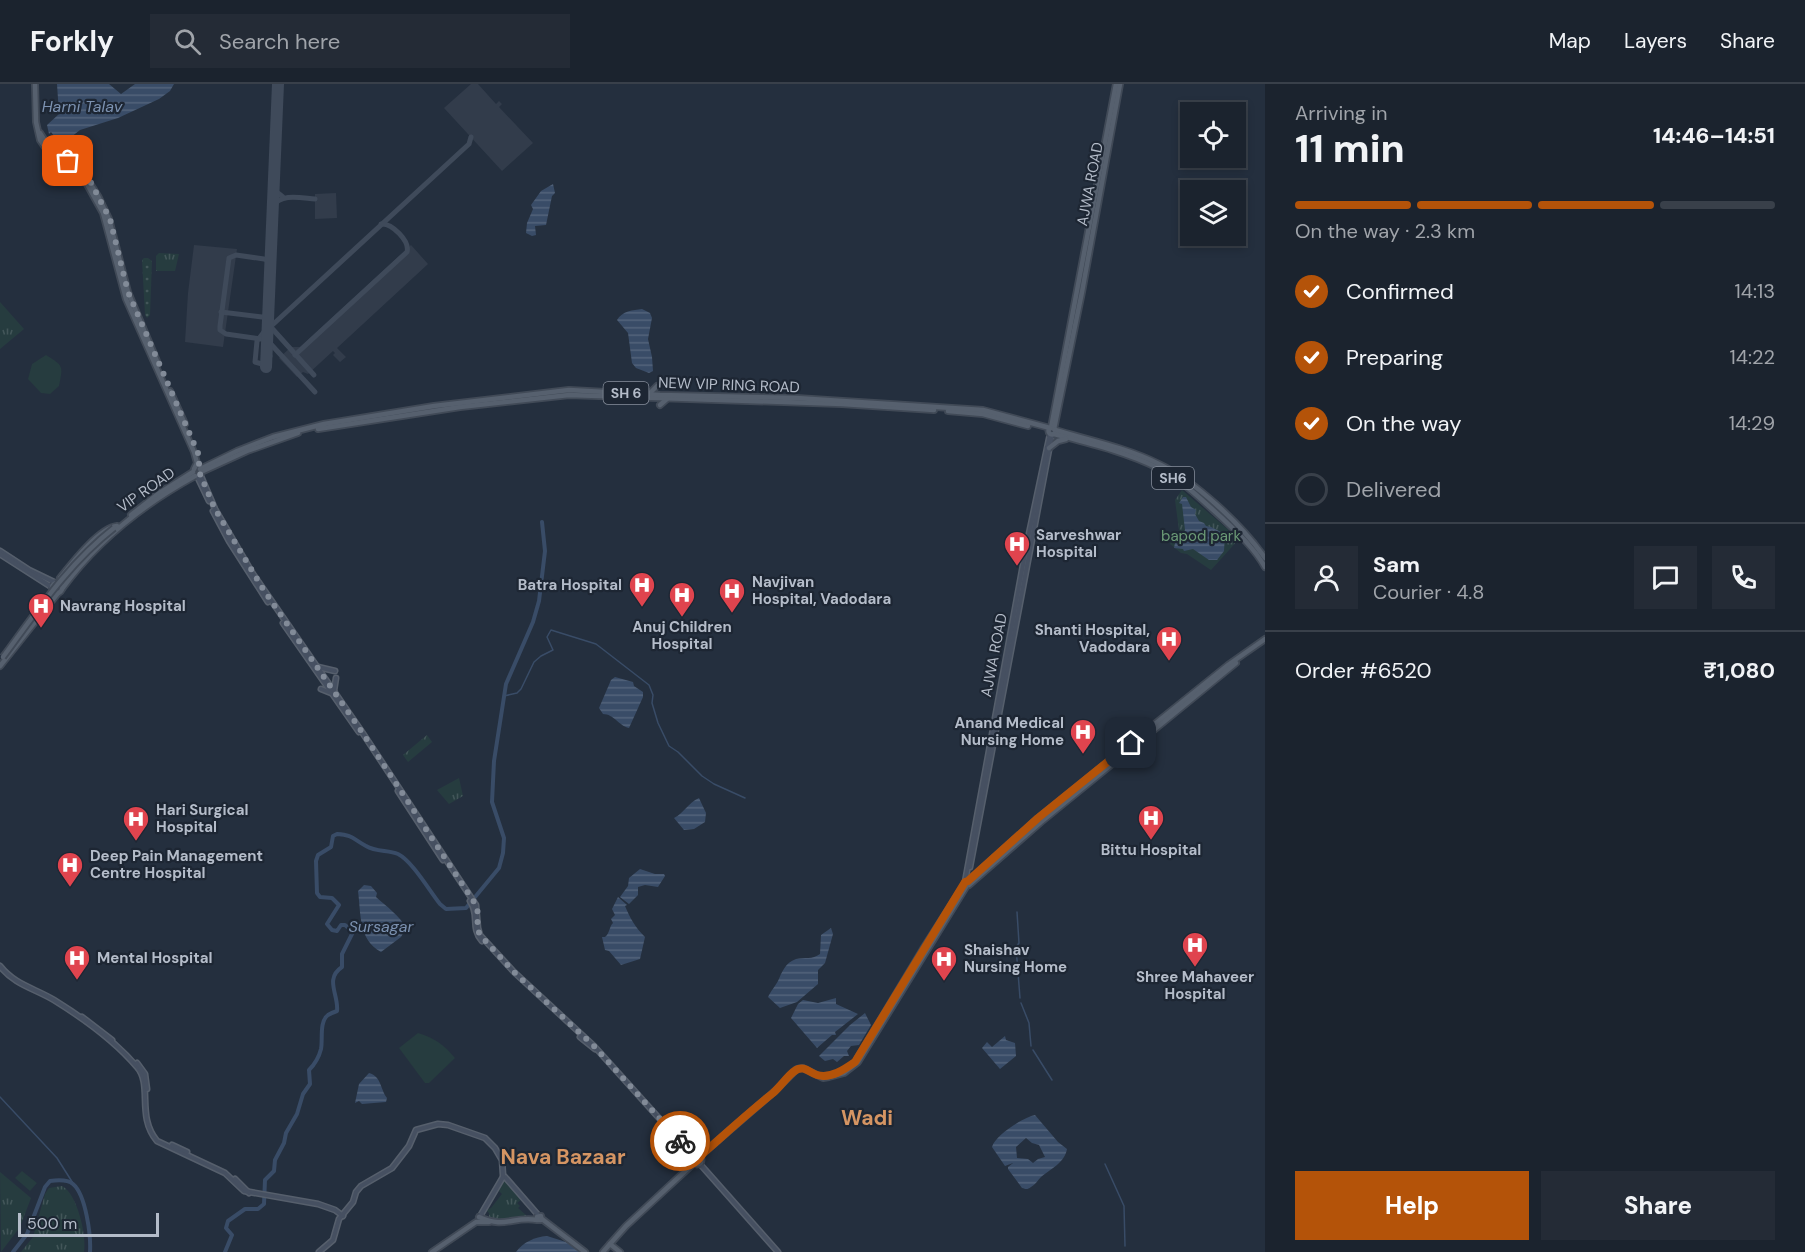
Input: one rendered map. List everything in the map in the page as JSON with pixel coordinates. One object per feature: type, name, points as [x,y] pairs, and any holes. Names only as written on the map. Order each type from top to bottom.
[{"type":"main road","points":[[36,84],[36,122],[40,140],[51,156],[77,170],[87,180],[106,219],[118,260],[124,294],[197,457],[196,473],[226,536],[245,568],[333,692]]},
{"type":"main road","name":"AJWA ROAD","points":[[967,884],[1118,84]]},
{"type":"main road","points":[[648,394],[659,388],[667,397],[660,405]]},
{"type":"main road","name":"NEW VIP RING ROAD","points":[[196,473],[273,441],[352,421],[434,406],[569,390],[667,397]]},
{"type":"main road","name":"NEW VIP RING ROAD","points":[[196,473],[239,450],[275,436],[324,424],[569,395],[723,398],[982,414],[1063,432],[1155,462],[1172,471],[1218,508],[1265,558]]},
{"type":"main road","name":"NEW VIP RING ROAD","points":[[723,398],[796,398],[983,410],[1041,426],[1069,438],[1159,468],[1199,497],[1244,539],[1265,567]]},
{"type":"main road","points":[[1041,426],[1054,420],[1063,432]]},
{"type":"main road","name":"AJWA ROAD","points":[[967,884],[1027,543],[1052,431]]},
{"type":"main road","points":[[1049,448],[1058,441],[1069,438]]},
{"type":"main road","points":[[181,480],[197,457]]},
{"type":"main road","points":[[196,473],[234,543],[266,593],[475,905],[478,914],[477,928],[482,938],[514,972],[596,1049],[698,1157]]},
{"type":"main road","name":"VIP ROAD","points":[[117,528],[158,494],[196,473]]},
{"type":"main road","name":"VIP ROAD","points":[[117,528],[196,473]]},
{"type":"main road","points":[[2,661],[56,583],[87,548],[113,526],[117,528]]},
{"type":"main road","points":[[2,661],[23,639],[82,563],[117,528]]},
{"type":"main road","points":[[2,661],[68,571],[94,545],[117,528]]},
{"type":"main road","points":[[0,553],[61,585],[60,591]]},
{"type":"main road","points":[[0,553],[60,591]]},
{"type":"main road","points":[[698,1157],[775,1091],[797,1069],[802,1068],[823,1078],[836,1076],[860,1061],[967,884],[1265,640]]},
{"type":"main road","points":[[317,667],[335,671]]},
{"type":"main road","points":[[333,692],[336,678]]},
{"type":"main road","points":[[321,689],[333,692]]},
{"type":"main road","points":[[0,965],[11,977],[57,1000],[94,1025],[138,1064],[146,1078],[149,1119],[159,1139],[226,1172],[249,1193],[327,1206],[343,1216]]},
{"type":"main road","points":[[819,1076],[839,1072],[855,1062],[883,1021]]},
{"type":"main road","points":[[778,1252],[692,1161],[802,1068]]},
{"type":"main road","points":[[319,1252],[333,1240],[336,1227],[360,1187],[392,1168],[414,1137],[416,1130],[438,1125],[448,1125],[485,1138],[502,1160],[504,1176],[540,1219],[581,1252]]},
{"type":"main road","points":[[603,1252],[626,1226],[697,1164]]},
{"type":"main road","points":[[432,1252],[476,1222],[504,1176]]},
{"type":"main road","points":[[479,1217],[489,1222]]},
{"type":"main road","points":[[476,1222],[504,1224],[519,1219],[540,1219],[585,1252]]},
{"type":"main road","points":[[610,1244],[620,1252]]},
{"type":"shaded area","points":[[471,84],[478,84],[496,104],[499,101],[502,104],[499,107],[533,143],[502,171],[444,108]]},
{"type":"shaded area","points":[[336,193],[337,218],[315,219],[315,194]]},
{"type":"shaded area","points":[[194,245],[237,249],[223,347],[185,342]]},
{"type":"shaded area","points":[[411,245],[428,264],[337,348],[346,357],[340,362],[333,355],[335,353],[333,351],[308,374],[303,372],[297,377],[279,358],[291,347],[300,347]]},
{"type":"green space","points":[[159,253],[179,254],[175,271],[156,271],[156,256]]},
{"type":"green space","points":[[144,258],[152,261],[150,315],[147,318],[142,260]]},
{"type":"green space","points":[[0,302],[24,329],[0,349]]},
{"type":"green space","points":[[46,355],[61,367],[59,386],[50,394],[41,393],[28,379],[32,364]]},
{"type":"green space","name":"bapod park","points":[[1182,490],[1239,539],[1211,570],[1170,544],[1179,530],[1175,500]]},
{"type":"green space","points":[[427,735],[432,742],[408,762],[403,755]]},
{"type":"green space","points":[[459,778],[463,796],[449,804],[437,790]]},
{"type":"green space","points":[[418,1033],[439,1042],[455,1058],[429,1083],[425,1083],[399,1048]]},
{"type":"green space","points":[[22,1171],[37,1183],[30,1191],[15,1178]]},
{"type":"green space","points":[[0,1172],[31,1198],[20,1227],[1,1252]]},
{"type":"green space","points":[[502,1181],[505,1181],[522,1199],[517,1203],[520,1206],[518,1208],[527,1216],[508,1222],[489,1218],[486,1210],[491,1208],[502,1194],[499,1191]]},
{"type":"green space","points":[[62,1186],[72,1197],[80,1216],[84,1252],[21,1252],[33,1237],[45,1194],[49,1188]]},
{"type":"water","name":"Harni Talav","points":[[57,84],[109,84],[121,94],[135,84],[174,84],[170,91],[159,99],[118,118],[80,130],[61,145],[51,132],[49,134],[47,125],[59,114]]},
{"type":"water","points":[[553,184],[555,193],[552,196],[546,225],[535,226],[536,235],[532,236],[526,233],[527,223],[533,209],[531,205],[541,191]]},
{"type":"water","points":[[642,309],[650,313],[652,318],[648,339],[653,371],[649,373],[636,368],[632,363],[628,333],[617,320],[625,313]]},
{"type":"water","points":[[1183,497],[1186,497],[1191,507],[1196,510],[1195,514],[1199,521],[1225,534],[1224,551],[1217,560],[1209,560],[1193,549],[1184,551],[1174,548],[1176,538],[1185,530],[1182,504],[1179,503]]},
{"type":"water","points":[[615,677],[633,682],[634,686],[643,692],[643,697],[629,728],[603,714],[599,708],[611,680]]},
{"type":"water","points":[[699,798],[706,813],[705,822],[694,829],[684,830],[674,818]]},
{"type":"water","points":[[640,869],[665,876],[658,887],[645,885],[638,887],[638,895],[629,904],[620,897],[628,886],[629,878]]},
{"type":"water","name":"Sursagar","points":[[364,885],[371,886],[377,893],[376,897],[397,915],[406,928],[401,937],[381,952],[374,947],[364,933],[358,891]]},
{"type":"water","points":[[618,897],[627,905],[625,906],[631,918],[645,937],[640,959],[621,965],[609,951],[605,950],[602,937],[607,935],[613,923],[611,919],[615,915],[612,909]]},
{"type":"water","points":[[831,928],[833,934],[825,963],[818,970],[818,984],[797,1002],[780,1008],[768,997],[784,968],[796,959],[811,958],[820,954],[821,935]]},
{"type":"water","points":[[836,998],[836,1004],[858,1014],[835,1032],[836,1035],[832,1035],[817,1048],[791,1018],[798,1004],[803,1000],[818,1003]]},
{"type":"water","points":[[865,1013],[871,1025],[859,1045],[851,1046],[847,1051],[849,1056],[844,1056],[837,1062],[833,1059],[825,1061],[819,1056],[850,1025]]},
{"type":"water","points":[[1005,1036],[1006,1040],[1015,1043],[1016,1056],[1000,1069],[982,1048],[987,1042],[992,1047]]},
{"type":"water","points":[[369,1073],[379,1080],[387,1098],[386,1102],[362,1104],[359,1101],[355,1103],[359,1084]]},
{"type":"water","points":[[1035,1115],[1067,1149],[1061,1161],[1034,1185],[1026,1189],[1022,1188],[1008,1169],[1013,1163],[1005,1166],[992,1147],[1004,1132]],"holes":[[[1026,1138],[1039,1145],[1045,1157],[1033,1163],[1028,1159],[1017,1158],[1016,1147]]]},
{"type":"water","points":[[547,1236],[566,1242],[580,1252],[516,1252],[522,1245]]},
{"type":"waterway","points":[[225,1252],[232,1235],[226,1228],[228,1221],[245,1209],[258,1209],[264,1204],[265,1180],[274,1171],[275,1160],[284,1143],[286,1133],[297,1114],[303,1094],[310,1084],[309,1070],[320,1052],[323,1022],[328,1015],[337,1011],[334,977],[342,967],[342,954],[353,932],[345,925],[341,925],[337,931],[332,930],[327,924],[339,905],[332,898],[320,897],[317,893],[316,861],[318,855],[331,847],[333,836],[337,834],[350,836],[374,849],[398,854],[415,869],[446,909],[466,908],[499,868],[504,838],[492,802],[494,761],[506,684],[533,622],[539,601],[545,551],[542,522]]},
{"type":"waterway","points":[[504,696],[517,693],[534,662],[553,650],[547,637],[551,630],[596,644],[649,685],[658,723],[669,746],[702,776],[745,798]]},
{"type":"waterway","points":[[1017,912],[1019,943],[1016,947],[1020,998]]},
{"type":"waterway","points":[[1021,1003],[1029,1023],[1031,1046]]},
{"type":"waterway","points":[[1033,1050],[1052,1080]]},
{"type":"waterway","points":[[0,1097],[57,1158],[76,1188]]},
{"type":"waterway","points":[[1105,1164],[1124,1206],[1125,1246]]},
{"type":"waterway","points":[[13,1252],[27,1234],[45,1187],[50,1181],[59,1180],[68,1181],[78,1189],[90,1236],[90,1252]]},
{"type":"taxiway","points":[[268,329],[469,144],[471,137]]},
{"type":"taxiway","points":[[273,189],[283,197]]},
{"type":"taxiway","points":[[273,206],[286,198],[315,199]]},
{"type":"taxiway","points":[[295,355],[407,252],[403,238],[390,226],[381,224]]},
{"type":"taxiway","points":[[268,332],[266,337],[261,339],[226,334],[220,330],[220,326],[229,258],[236,255],[264,259],[269,261],[270,265]]},
{"type":"taxiway","points":[[221,312],[262,317],[268,312]]},
{"type":"taxiway","points":[[269,325],[314,375]]},
{"type":"taxiway","points":[[267,328],[257,341],[255,362],[262,364],[268,362],[270,356],[267,350]]},
{"type":"taxiway","points":[[268,341],[315,392]]},
{"type":"runway","points":[[266,367],[278,84]]},
{"type":"way so far","points":[[68,161],[79,167],[89,179],[110,219],[128,292],[198,453],[203,483],[215,509],[253,574],[362,732],[476,905],[478,909],[477,928],[480,935],[514,972],[594,1046],[680,1141]]},
{"type":"place","name":"Sarveshwar Hospital","points":[[1017,567]]},
{"type":"place","name":"Batra Hospital","points":[[642,608]]},
{"type":"place","name":"Navjivan Hospital, Vadodara","points":[[732,614]]},
{"type":"place","name":"Anuj Children Hospital","points":[[682,618]]},
{"type":"place","name":"Navrang Hospital","points":[[41,629]]},
{"type":"place","name":"Shanti Hospital, Vadodara","points":[[1169,662]]},
{"type":"place","name":"Anand Medical Nursing Home","points":[[1083,755]]},
{"type":"place","name":"Bittu Hospital","points":[[1151,841]]},
{"type":"place","name":"Hari Surgical Hospital","points":[[136,842]]},
{"type":"place","name":"Deep Pain Management Centre Hospital","points":[[70,888]]},
{"type":"place","name":"Shree Mahaveer Hospital","points":[[1195,968]]},
{"type":"place","name":"Mental Hospital","points":[[77,981]]},
{"type":"place","name":"Shaishav Nursing Home","points":[[944,982]]},
{"type":"district","name":"Wadi","points":[[867,1118]]},
{"type":"district","name":"Nava Bazaar","points":[[563,1157]]},
{"type":"route","points":[[680,1141],[694,1157],[700,1156],[797,1069],[803,1068],[819,1076],[829,1075],[855,1062],[964,883],[1038,818],[1131,743]]}]
